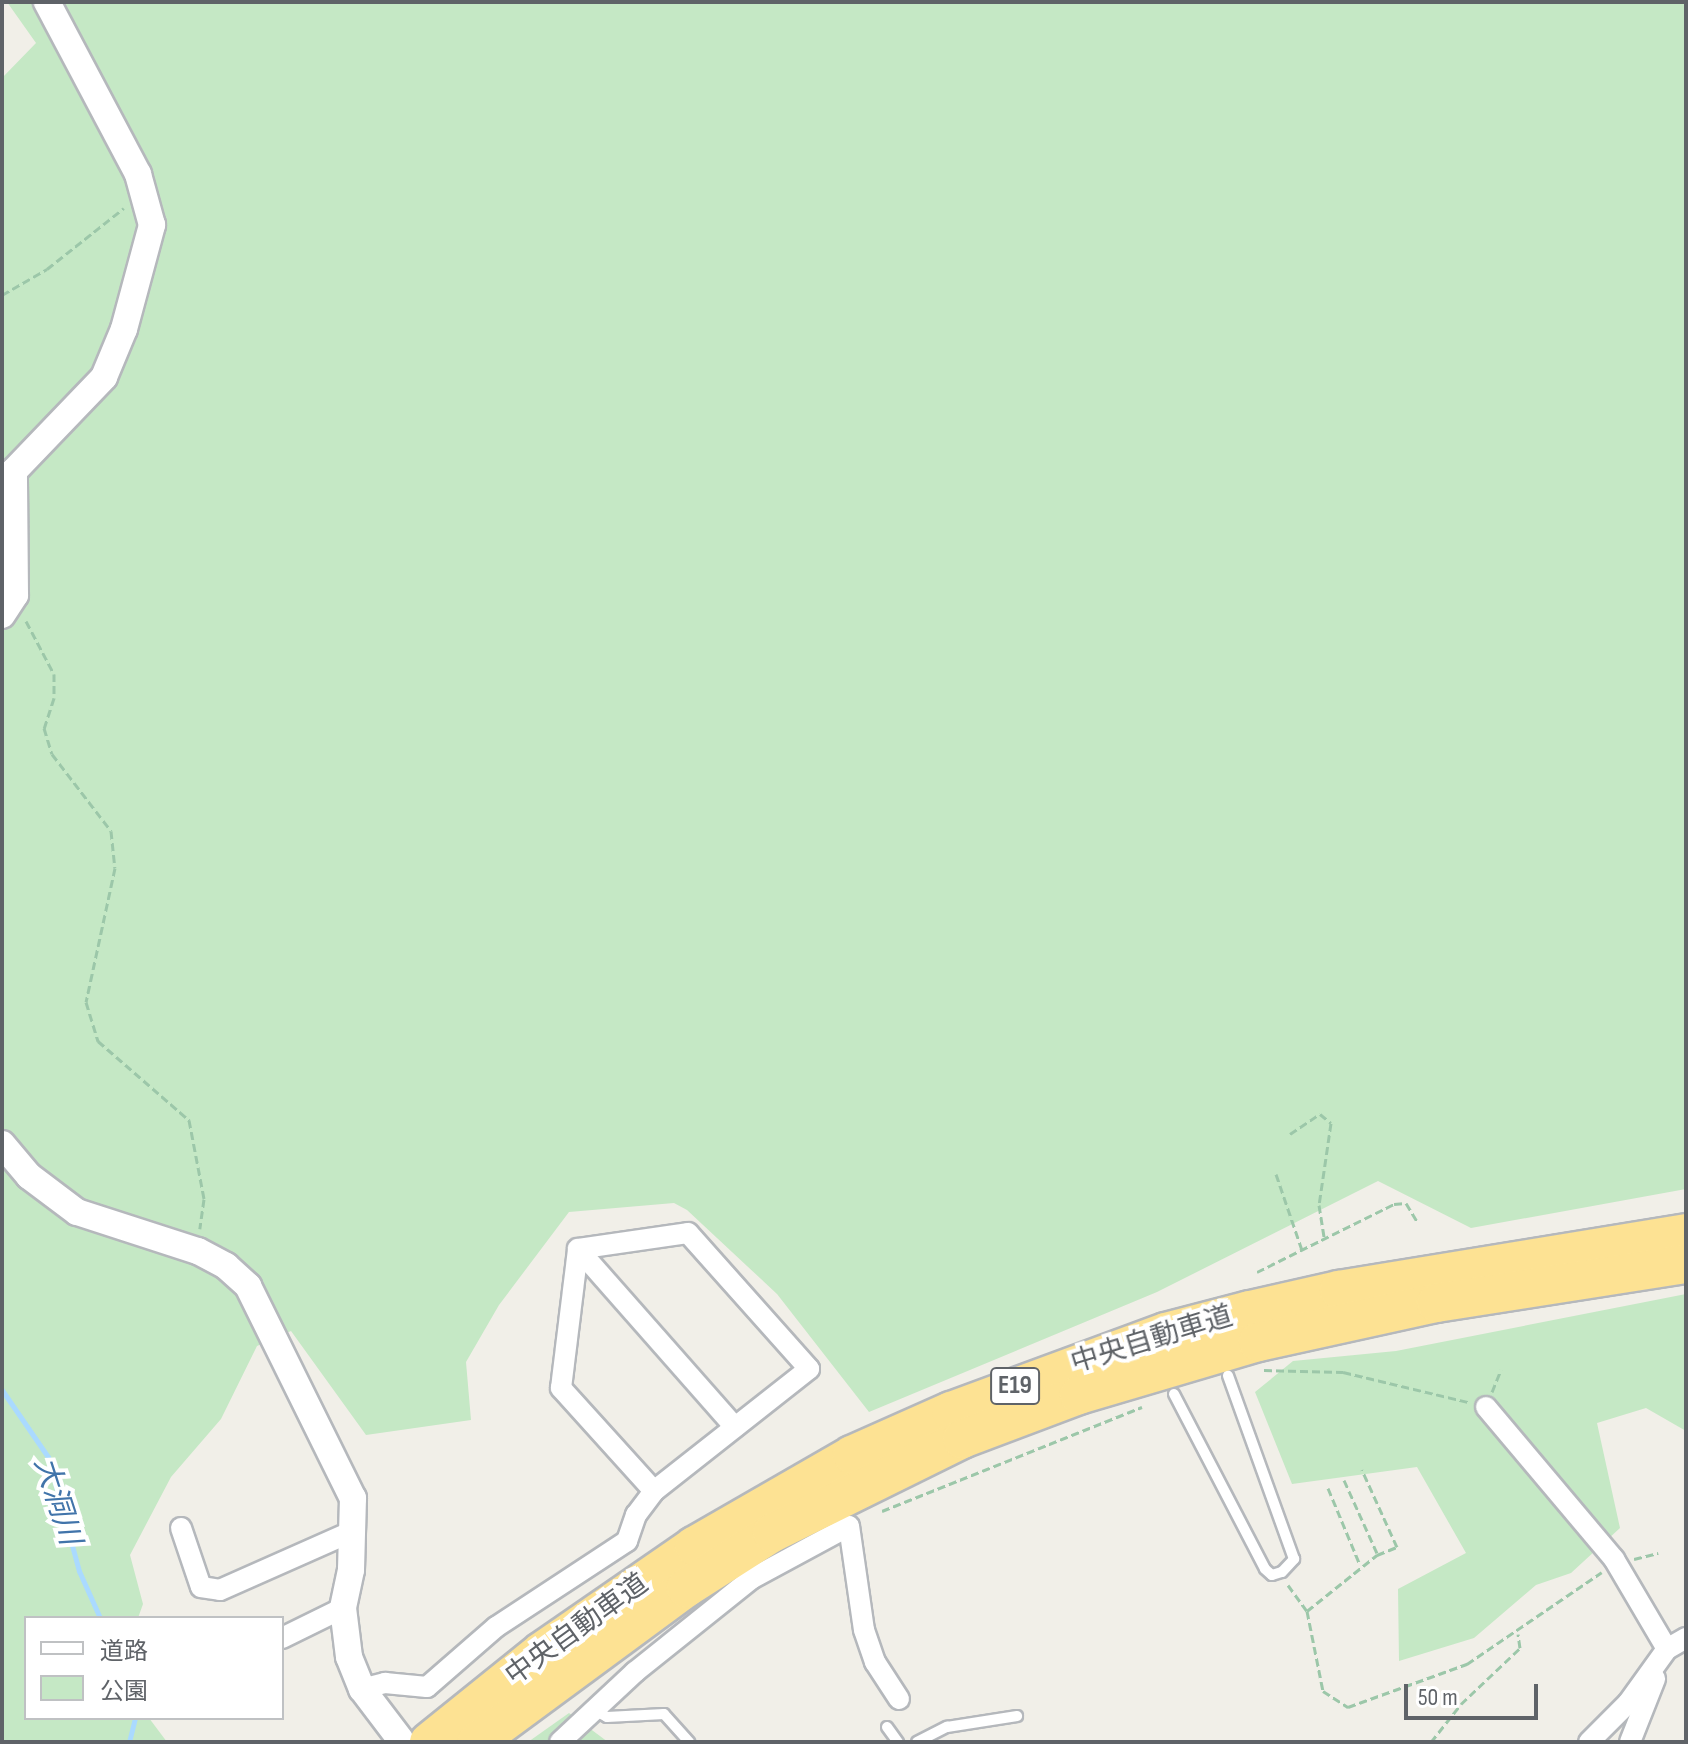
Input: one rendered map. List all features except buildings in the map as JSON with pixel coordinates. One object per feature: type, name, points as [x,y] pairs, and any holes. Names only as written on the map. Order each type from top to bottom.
[{"type":"highway","name":"中央自動車道","points":[[414,1741],[694,1546],[852,1455],[951,1411],[1166,1332],[1250,1310],[1339,1290],[1686,1233]]},
{"type":"highway","name":"中央自動車道","points":[[477,1742],[686,1588],[772,1533],[962,1439],[1093,1390],[1273,1339],[1436,1303],[1686,1264]]},
{"type":"street","points":[[9,605],[14,471],[104,377],[124,329],[152,225],[146,191],[47,2]]},
{"type":"street","points":[[2,1144],[29,1176],[77,1212],[198,1251],[226,1266],[261,1308],[353,1498],[353,1531],[343,1608],[349,1657],[362,1689],[414,1741]]},
{"type":"street","points":[[362,1689],[385,1683],[427,1687],[496,1627],[627,1541],[636,1515],[654,1491],[809,1369],[688,1233],[578,1249]]},
{"type":"street","points":[[578,1249],[735,1427]]},
{"type":"street","points":[[578,1249],[561,1388],[654,1491]]},
{"type":"street","points":[[1486,1407],[1616,1563],[1667,1649]]},
{"type":"street","points":[[560,1742],[598,1712],[635,1672],[751,1579],[849,1526],[864,1630],[875,1662],[899,1699]]},
{"type":"street","points":[[181,1528],[201,1587],[220,1590],[353,1531]]},
{"type":"street","points":[[284,1637],[343,1608]]},
{"type":"street","points":[[1589,1742],[1628,1703],[1667,1649],[1686,1638]]},
{"type":"street","points":[[1630,1742],[1667,1649]]},
{"type":"lane","points":[[1174,1394],[1265,1569],[1272,1575],[1282,1572],[1294,1559],[1228,1376]]},
{"type":"lane","points":[[598,1712],[607,1717],[664,1714],[689,1742]]},
{"type":"lane","points":[[917,1742],[947,1727],[1017,1716]]},
{"type":"lane","points":[[887,1727],[898,1742]]},
{"type":"path","points":[[2,295],[47,269],[146,191]]},
{"type":"path","points":[[9,605],[54,674],[44,728],[52,754],[111,831],[115,868],[86,1002],[98,1041],[189,1120],[204,1199],[198,1251]]},
{"type":"path","points":[[1290,1134],[1320,1114],[1331,1123],[1319,1205],[1324,1239]]},
{"type":"path","points":[[1276,1174],[1302,1252]]},
{"type":"path","points":[[1257,1272],[1394,1204],[1406,1203],[1417,1221]]},
{"type":"path","points":[[1307,1611],[1378,1554],[1397,1547],[1362,1470]]},
{"type":"path","points":[[1344,1480],[1378,1554]]},
{"type":"path","points":[[1328,1488],[1361,1567]]},
{"type":"path","points":[[1282,1572],[1307,1611],[1318,1679],[1329,1699],[1348,1707],[1444,1676],[1518,1634],[1616,1563],[1658,1553]]},
{"type":"path","points":[[1431,1742],[1461,1704],[1520,1648],[1518,1634]]},
{"type":"green space","points":[[7,2],[1686,2],[1686,1189],[1471,1228],[1378,1181],[1157,1292],[869,1412],[777,1294],[687,1210],[674,1203],[569,1212],[499,1305],[466,1362],[471,1420],[366,1435],[291,1331],[257,1346],[221,1419],[171,1477],[130,1555],[143,1604],[139,1616],[24,1616],[24,1720],[150,1720],[167,1742],[2,1742],[2,78],[36,43]]},
{"type":"green space","points":[[1686,1294],[1686,1431],[1646,1408],[1597,1423],[1620,1528],[1571,1573],[1536,1585],[1474,1638],[1399,1661],[1398,1589],[1466,1553],[1417,1467],[1292,1484],[1255,1392],[1293,1361],[1396,1351]]},
{"type":"green space","points":[[569,1713],[608,1742],[528,1742]]},
{"type":"waterway","name":"大洞川","points":[[2,1390],[48,1457],[79,1571],[99,1616]]},
{"type":"waterway","name":"大洞川","points":[[129,1742],[134,1720]]}]
